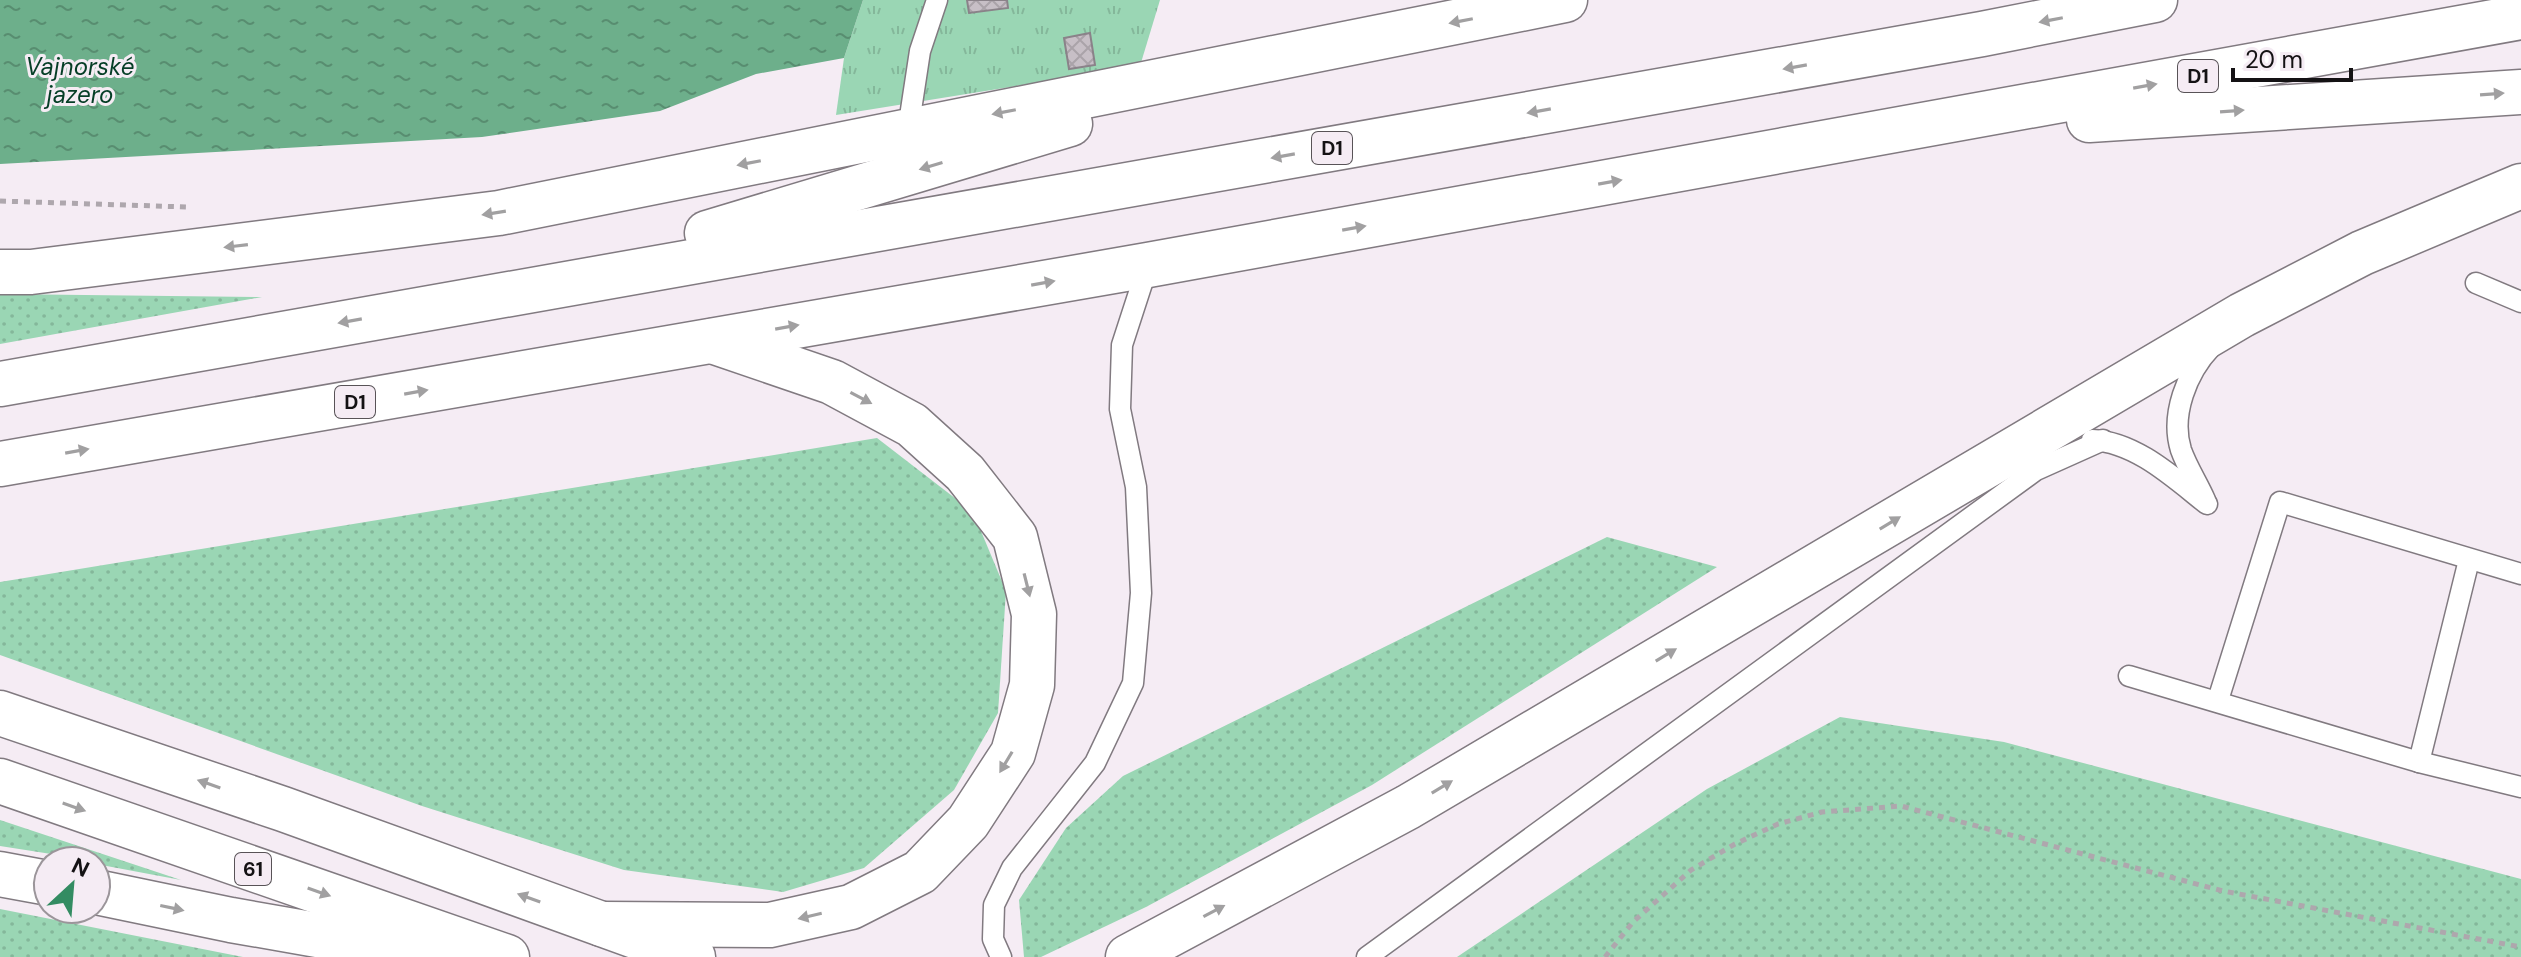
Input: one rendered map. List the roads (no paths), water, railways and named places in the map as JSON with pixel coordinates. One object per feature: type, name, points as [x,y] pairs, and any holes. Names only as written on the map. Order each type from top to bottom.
[{"type":"main road","points":[[0,272],[31,272],[499,213],[1565,0]]},
{"type":"main road","name":"D1","points":[[0,384],[1966,37],[2155,0]]},
{"type":"main road","name":"D1","points":[[0,464],[1148,265],[2521,17]]},
{"type":"main road","points":[[509,292],[1328,48]]},
{"type":"main road","points":[[1875,134],[2521,92]]},
{"type":"main road","points":[[1136,953],[1408,807],[2242,315],[2362,253],[2521,186]]},
{"type":"main road","points":[[602,924],[770,925],[851,907],[920,872],[968,822],[1013,753],[1032,685],[1034,614],[1015,537],[965,473],[912,425],[832,382],[710,340]]},
{"type":"main road","points":[[0,713],[693,957]]},
{"type":"main road","name":"61","points":[[0,781],[507,957]]},
{"type":"main road","points":[[0,874],[32,880]]},
{"type":"main road","points":[[112,895],[231,920],[443,957]]},
{"type":"lane","points":[[911,110],[920,51],[937,0]]},
{"type":"lane","points":[[1001,957],[993,939],[994,905],[1012,868],[1095,763],[1133,683],[1141,593],[1136,487],[1120,409],[1122,345],[1148,265]]},
{"type":"lane","points":[[2476,283],[2521,302]]},
{"type":"lane","points":[[2007,454],[2058,438],[2103,440],[2150,460],[2207,504],[2180,448],[2178,410],[2197,362],[2242,315]]},
{"type":"lane","points":[[1367,957],[2036,470],[2103,440]]},
{"type":"lane","points":[[2218,700],[2280,502],[2521,574]]},
{"type":"lane","points":[[2419,762],[2469,560]]},
{"type":"lane","points":[[2129,676],[2419,762],[2521,787]]},
{"type":"water","name":"Vajnorské jazero","points":[[0,0],[863,0],[844,58],[756,74],[660,111],[482,137],[0,164]]}]
